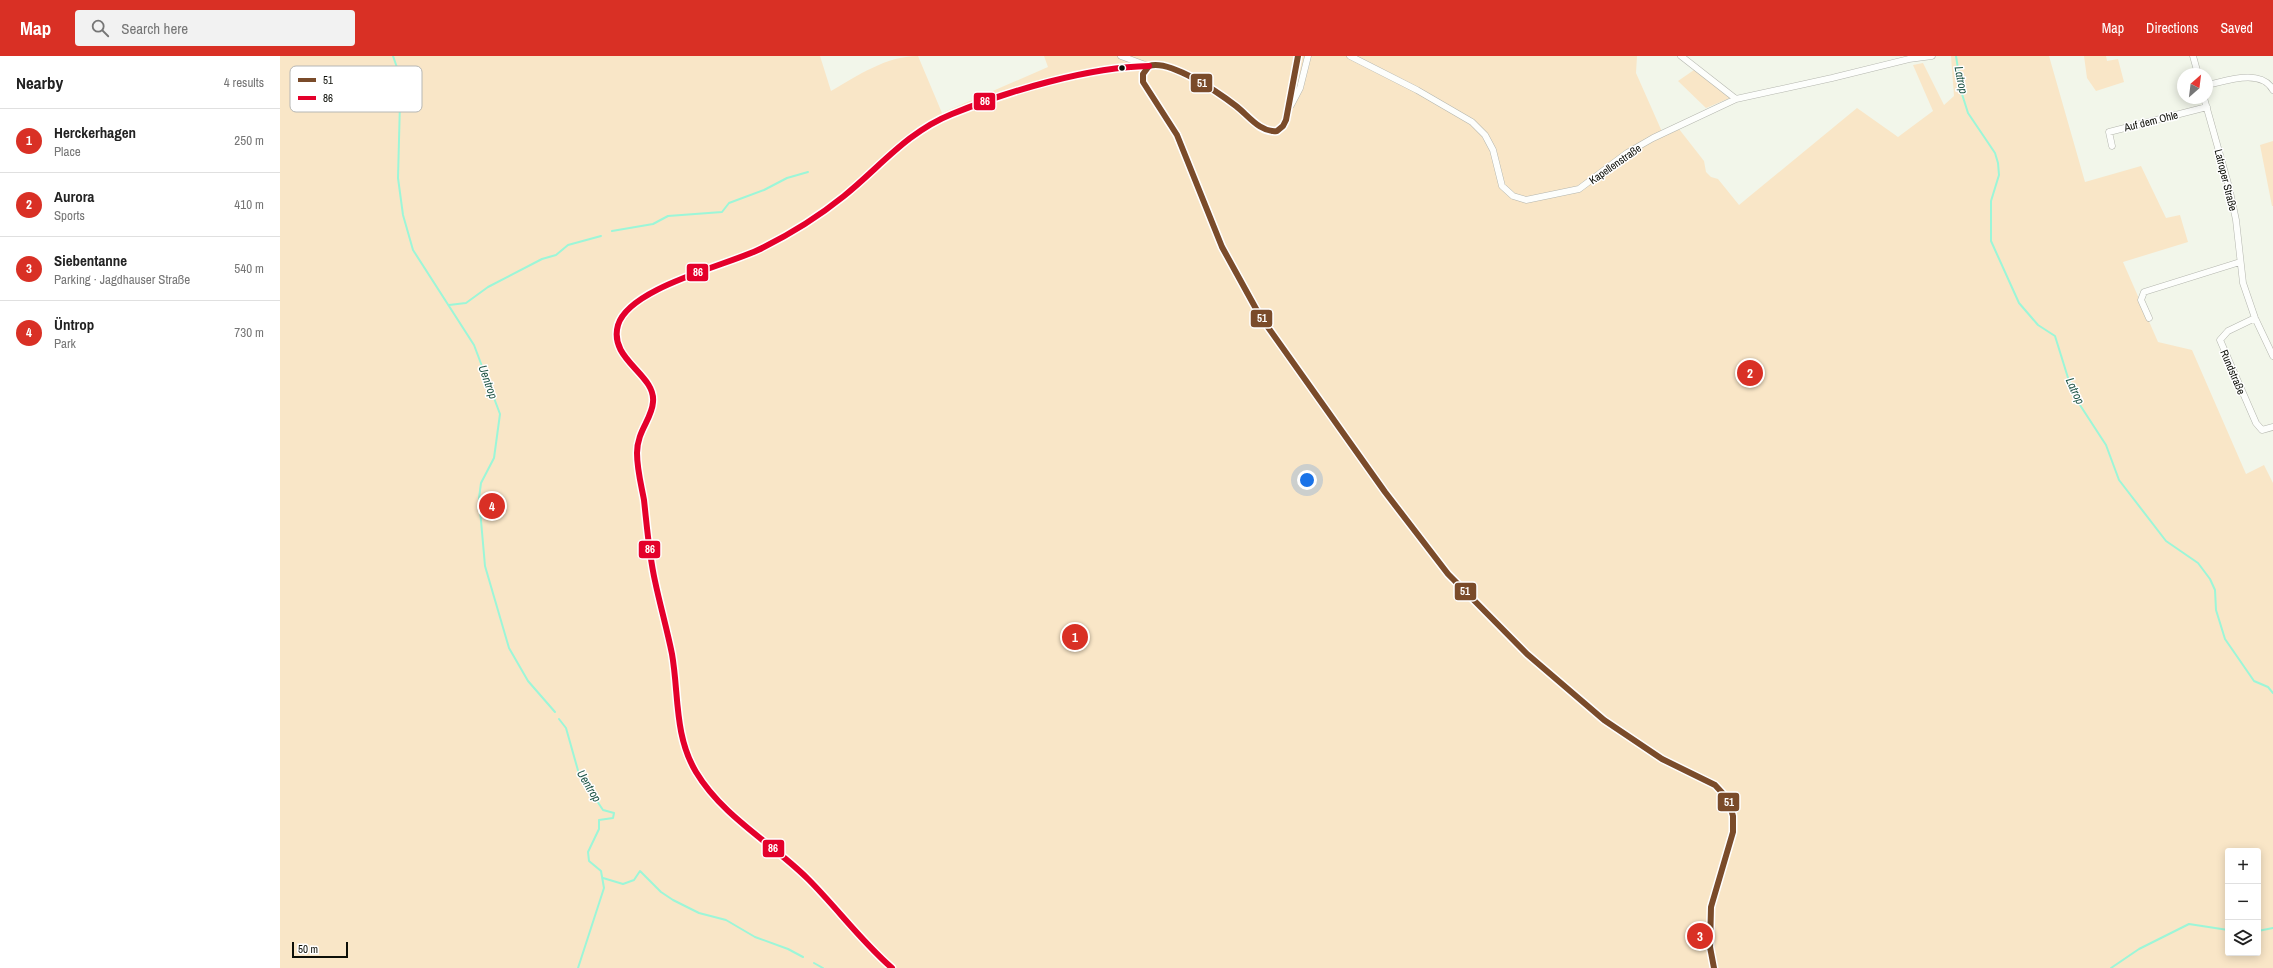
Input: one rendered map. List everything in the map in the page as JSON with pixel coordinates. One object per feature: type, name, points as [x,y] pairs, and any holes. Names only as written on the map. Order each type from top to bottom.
[{"type":"street","points":[[1121,56],[1138,60],[1149,66]]},
{"type":"street","points":[[892,968],[852,928],[809,880],[790,862],[768,846],[709,791],[694,770],[683,744],[678,719],[674,666],[667,628],[655,581],[637,462],[638,442],[652,410],[653,396],[649,387],[621,350],[617,337],[618,325],[629,307],[654,292],[758,249],[799,228],[845,196],[899,147],[948,115],[1054,82],[1132,66],[1164,66],[1190,77],[1234,104],[1260,127],[1270,131],[1279,130],[1283,126],[1290,106],[1298,56]]},
{"type":"street","points":[[1290,106],[1297,96],[1308,56]]},
{"type":"street","name":"Kapellenstraße","points":[[1350,56],[1417,90],[1472,122],[1485,135],[1493,150],[1502,186],[1513,196],[1526,200],[1579,189],[1640,146],[1670,129],[1736,99],[1909,59],[1932,56]]},
{"type":"street","points":[[1681,56],[1736,99]]},
{"type":"street","points":[[2193,56],[2196,68]]},
{"type":"street","points":[[1149,66],[1143,74],[1144,86],[1177,135],[1212,225],[1246,294],[1286,353],[1430,551],[1481,609],[1527,654],[1604,720],[1662,759],[1715,784],[1728,799],[1733,816],[1733,832],[1711,907],[1710,947],[1714,968]]},
{"type":"street","points":[[2213,84],[2247,78],[2260,79],[2273,90]]},
{"type":"street","name":"Latroper Straße","points":[[2206,104],[2232,200],[2244,283],[2255,318],[2273,356]]},
{"type":"street","name":"Auf dem Ohle","points":[[2112,146],[2109,132],[2207,107]]},
{"type":"street","points":[[2149,318],[2141,300],[2142,294],[2147,291],[2240,262]]},
{"type":"street","name":"Rundstraße","points":[[2255,318],[2228,331],[2220,340],[2256,423],[2262,430],[2273,427]]},
{"type":"shaded area","points":[[280,56],[820,56],[831,91],[883,63],[895,59],[918,56],[942,113],[1048,67],[1044,56],[1637,56],[1636,73],[1663,134],[1679,129],[1704,161],[1706,172],[1711,177],[1718,179],[1739,205],[1857,108],[1898,137],[1933,111],[1913,65],[1923,63],[1944,105],[1954,96],[1951,56],[2049,56],[2085,182],[2141,166],[2166,218],[2180,215],[2188,242],[2123,262],[2158,342],[2192,350],[2246,474],[2264,465],[2273,483],[2273,968],[280,968]]},
{"type":"shaded area","points":[[2084,56],[2106,56],[2107,61],[2118,59],[2124,82],[2096,91],[2087,78]]},
{"type":"shaded area","points":[[1694,70],[1730,98],[1706,108],[1678,81]]},
{"type":"shaded area","points":[[2273,141],[2273,206],[2272,206],[2260,145]]},
{"type":"waterway","name":"Uentrop","points":[[393,56],[396,66]]},
{"type":"waterway","name":"Latrop","points":[[1956,56],[1962,94],[1968,113],[1995,153],[1998,163],[1999,175],[1991,201],[1991,241],[2019,303],[2038,325],[2055,336],[2069,381],[2078,402],[2106,445],[2119,480],[2166,541],[2198,563],[2210,579],[2215,590],[2216,610],[2225,639],[2254,681],[2268,687],[2273,693]]},
{"type":"waterway","name":"Uentrop","points":[[400,112],[398,178],[403,215],[413,250],[474,345],[500,414],[494,458],[481,483],[479,498],[485,566],[509,648],[528,681],[555,712]]},
{"type":"waterway","points":[[612,231],[653,224],[668,216],[722,212],[729,203],[764,190],[787,178],[808,172]]},
{"type":"waterway","points":[[449,305],[466,303],[488,287],[542,259],[556,255],[568,245],[601,236]]},
{"type":"waterway","name":"Uentrop","points":[[559,719],[566,728],[579,774],[603,810],[614,813],[613,818],[599,820],[599,829],[588,852],[589,861],[601,871],[604,888],[578,968]]},
{"type":"waterway","points":[[603,878],[623,884],[634,880],[640,871],[661,892],[673,900],[699,913],[726,920],[755,937],[788,949],[803,957]]},
{"type":"waterway","points":[[2111,968],[2139,949],[2189,924],[2225,930]]},
{"type":"waterway","points":[[2261,930],[2273,928]]},
{"type":"waterway","points":[[814,963],[823,968]]},
{"type":"transit line","name":"51","points":[[1298,56],[1286,120],[1283,126],[1277,131],[1265,129],[1255,123],[1236,106],[1218,93],[1194,78],[1169,67],[1158,65],[1149,66],[1143,74],[1143,82],[1177,135],[1222,247],[1260,316],[1385,492],[1448,574],[1527,654],[1604,720],[1662,759],[1715,785],[1728,799],[1733,816],[1733,832],[1711,907],[1710,947],[1714,968]]},
{"type":"transit line","name":"86","points":[[892,968],[870,947],[808,879],[720,803],[707,788],[696,772],[689,758],[684,744],[678,714],[672,654],[653,571],[644,500],[639,476],[637,453],[639,438],[652,408],[652,392],[647,383],[625,357],[620,348],[617,337],[618,325],[626,312],[640,300],[658,289],[758,250],[803,225],[844,196],[921,130],[952,114],[998,97],[1049,82],[1101,71],[1126,67],[1149,66]]},
{"type":"place","name":"Aurora","points":[[1750,373]]},
{"type":"place","name":"Üntrop","points":[[492,506]]},
{"type":"place","name":"Herckerhagen","points":[[1075,637]]},
{"type":"place","name":"Siebentanne","points":[[1700,936]]}]
